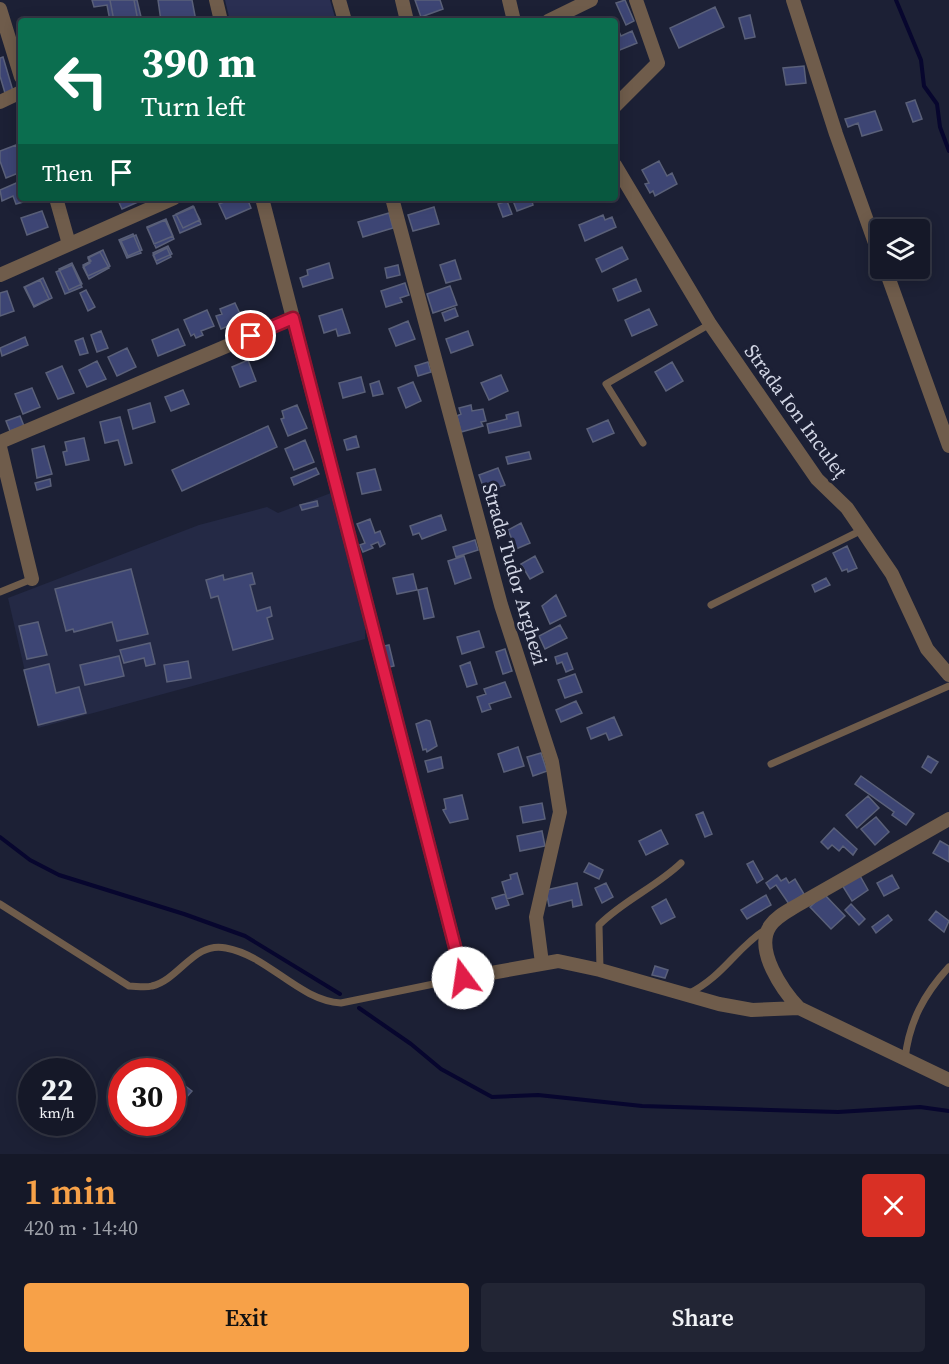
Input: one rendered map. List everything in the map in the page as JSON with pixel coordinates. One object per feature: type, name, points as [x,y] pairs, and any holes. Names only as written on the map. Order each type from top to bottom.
[{"type":"street","points":[[216,0],[220,18]]},
{"type":"street","points":[[339,0],[344,18]]},
{"type":"street","points":[[402,0],[406,18]]},
{"type":"street","points":[[509,0],[513,18]]},
{"type":"street","points":[[554,18],[591,0]]},
{"type":"street","points":[[618,103],[658,63],[636,0]]},
{"type":"street","points":[[793,0],[836,134],[870,229]]},
{"type":"street","points":[[0,9],[18,67]]},
{"type":"street","points":[[0,102],[18,93]]},
{"type":"street","name":"Strada Ion Inculeț","points":[[618,170],[710,324],[817,479],[847,508],[892,574],[927,649],[949,675]]},
{"type":"street","points":[[57,201],[69,244]]},
{"type":"street","points":[[0,275],[167,201]]},
{"type":"street","points":[[263,201],[463,978],[558,961],[600,969],[719,1004],[752,1010],[799,1008]]},
{"type":"street","name":"Strada Tudor Arghezi","points":[[393,201],[501,605],[552,762],[560,812],[536,917],[542,963]]},
{"type":"street","points":[[889,279],[949,446]]},
{"type":"street","points":[[0,442],[293,318]]},
{"type":"street","points":[[0,447],[32,579]]},
{"type":"street","points":[[949,819],[777,918],[768,928],[767,954],[786,994],[799,1008],[949,1080]]},
{"type":"lane","points":[[643,443],[606,384],[710,324]]},
{"type":"lane","points":[[711,605],[862,530]]},
{"type":"lane","points":[[0,592],[32,579]]},
{"type":"lane","points":[[771,764],[912,705],[949,686]]},
{"type":"lane","points":[[600,969],[599,925],[612,912],[664,879],[681,863]]},
{"type":"lane","points":[[0,904],[129,986],[152,986],[206,948],[226,947],[255,958],[324,1002],[341,1003],[463,978]]},
{"type":"lane","points":[[686,995],[718,975],[751,940],[768,928]]},
{"type":"lane","points":[[905,1059],[908,1034],[917,1012],[935,982],[949,968]]},
{"type":"shaded area","points":[[225,0],[330,0],[335,18],[229,18]]},
{"type":"shaded area","points":[[331,493],[365,626],[365,639],[38,728],[8,598],[199,525],[267,507],[278,513]]},
{"type":"building","points":[[92,0],[134,0],[137,18],[109,18],[107,5],[94,7]]},
{"type":"building","points":[[110,0],[137,0],[141,18],[113,18]]},
{"type":"building","points":[[158,0],[192,0],[195,18],[161,18]]},
{"type":"building","points":[[415,0],[440,0],[443,9],[421,17]]},
{"type":"building","points":[[625,0],[634,21],[626,25],[616,3]]},
{"type":"building","points":[[715,7],[724,27],[679,48],[670,28]]},
{"type":"building","points":[[750,15],[755,37],[745,39],[739,18]]},
{"type":"building","points":[[618,30],[621,36],[632,31],[637,43],[618,51]]},
{"type":"building","points":[[3,57],[13,91],[5,93],[0,76],[0,58]]},
{"type":"building","points":[[804,66],[806,83],[786,85],[783,68]]},
{"type":"building","points":[[915,100],[922,119],[913,122],[906,103]]},
{"type":"building","points":[[875,111],[882,130],[862,136],[858,123],[848,127],[845,119]]},
{"type":"building","points":[[16,145],[18,173],[6,178],[0,161],[0,151]]},
{"type":"building","points":[[659,161],[667,176],[672,173],[677,184],[655,196],[653,191],[650,193],[645,184],[649,183],[642,170]]},
{"type":"building","points":[[18,182],[18,201],[26,201],[16,204],[13,196],[2,201],[0,190]]},
{"type":"building","points":[[118,201],[140,201],[122,209]]},
{"type":"building","points":[[226,201],[248,201],[251,208],[226,219],[219,204]]},
{"type":"building","points":[[507,201],[512,214],[503,217],[498,204]]},
{"type":"building","points":[[513,201],[532,201],[533,205],[517,211]]},
{"type":"building","points":[[193,206],[200,220],[183,228],[176,214]]},
{"type":"building","points":[[194,207],[201,224],[180,233],[173,216]]},
{"type":"building","points":[[434,207],[439,224],[413,231],[408,215]]},
{"type":"building","points":[[42,211],[48,227],[27,235],[21,218]]},
{"type":"building","points":[[389,213],[393,228],[363,237],[358,222]]},
{"type":"building","points":[[603,215],[605,220],[612,217],[616,227],[585,241],[579,225]]},
{"type":"building","points":[[166,219],[173,236],[154,244],[147,227]]},
{"type":"building","points":[[165,220],[174,239],[156,248],[147,228]]},
{"type":"building","points":[[133,234],[141,253],[127,258],[119,240]]},
{"type":"building","points":[[136,235],[142,250],[128,256],[121,241]]},
{"type":"building","points":[[168,246],[172,254],[156,261],[153,253]]},
{"type":"building","points":[[622,247],[628,259],[602,272],[596,259]]},
{"type":"building","points":[[167,248],[171,257],[157,264],[153,255]]},
{"type":"building","points":[[103,250],[110,266],[88,276],[83,265],[91,261],[88,257]]},
{"type":"building","points":[[100,252],[109,268],[89,279],[83,267],[90,263],[88,258]]},
{"type":"building","points":[[455,260],[461,279],[446,283],[440,265]]},
{"type":"building","points":[[72,263],[82,284],[69,290],[59,269]]},
{"type":"building","points":[[329,263],[333,278],[303,287],[300,278],[308,275],[307,270]]},
{"type":"building","points":[[72,265],[82,287],[65,294],[56,272]]},
{"type":"building","points":[[398,265],[400,275],[387,278],[385,268]]},
{"type":"building","points":[[43,278],[52,298],[34,307],[24,287]]},
{"type":"building","points":[[636,279],[641,291],[618,301],[613,289]]},
{"type":"building","points":[[40,280],[49,299],[34,306],[25,287]]},
{"type":"building","points":[[405,283],[409,295],[400,298],[402,302],[386,307],[381,291]]},
{"type":"building","points":[[450,286],[457,305],[433,313],[427,294]]},
{"type":"building","points":[[86,290],[95,307],[88,311],[80,293]]},
{"type":"building","points":[[7,291],[14,311],[0,316],[0,293]]},
{"type":"building","points":[[235,303],[243,320],[221,329],[216,316],[222,314],[220,309]]},
{"type":"building","points":[[455,308],[458,316],[445,321],[442,313]]},
{"type":"building","points":[[342,309],[350,333],[338,336],[336,329],[324,333],[319,316]]},
{"type":"building","points":[[649,309],[657,325],[632,336],[625,320]]},
{"type":"building","points":[[207,310],[214,326],[201,331],[203,335],[196,338],[194,334],[191,336],[184,320]]},
{"type":"building","points":[[408,321],[415,339],[396,346],[389,329]]},
{"type":"building","points":[[178,329],[185,345],[158,356],[152,340]]},
{"type":"building","points":[[101,331],[108,348],[97,352],[91,335]]},
{"type":"building","points":[[468,331],[473,345],[451,353],[446,339]]},
{"type":"building","points":[[25,337],[28,345],[2,356],[0,348]]},
{"type":"building","points":[[83,338],[88,353],[80,355],[75,341]]},
{"type":"building","points":[[127,348],[136,367],[117,376],[108,357]]},
{"type":"building","points":[[248,360],[256,381],[240,387],[232,367]]},
{"type":"building","points":[[97,361],[106,379],[87,387],[79,370]]},
{"type":"building","points":[[428,362],[431,372],[418,376],[415,366]]},
{"type":"building","points":[[672,362],[683,381],[666,391],[655,372]]},
{"type":"building","points":[[62,366],[74,393],[58,399],[46,373]]},
{"type":"building","points":[[501,375],[508,391],[489,400],[481,383]]},
{"type":"building","points":[[361,377],[365,392],[343,398],[339,383]]},
{"type":"building","points":[[379,381],[383,394],[373,396],[370,384]]},
{"type":"building","points":[[413,382],[421,401],[406,408],[398,388]]},
{"type":"building","points":[[32,388],[40,407],[23,414],[15,394]]},
{"type":"building","points":[[183,390],[189,404],[171,411],[165,397]]},
{"type":"building","points":[[150,403],[155,422],[133,429],[128,410]]},
{"type":"building","points":[[297,405],[307,428],[288,436],[281,419],[284,418],[282,411]]},
{"type":"building","points":[[471,405],[472,411],[483,409],[486,421],[481,422],[483,426],[461,432],[457,416],[461,414],[459,408]]},
{"type":"building","points":[[518,412],[521,426],[489,433],[487,424],[507,419],[506,415]]},
{"type":"building","points":[[20,416],[24,426],[10,431],[6,421]]},
{"type":"building","points":[[120,417],[132,463],[125,465],[118,440],[105,443],[100,422]]},
{"type":"building","points":[[608,420],[614,433],[593,442],[587,429]]},
{"type":"building","points":[[268,426],[277,447],[182,491],[172,470]]},
{"type":"building","points":[[356,436],[359,447],[347,450],[344,440]]},
{"type":"building","points":[[84,438],[89,460],[66,465],[63,452],[67,451],[65,442]]},
{"type":"building","points":[[305,440],[314,462],[294,470],[285,449]]},
{"type":"building","points":[[44,446],[52,474],[37,478],[32,449]]},
{"type":"building","points":[[529,452],[531,459],[508,464],[506,457]]},
{"type":"building","points":[[316,468],[319,474],[294,485],[291,478]]},
{"type":"building","points":[[498,468],[505,485],[485,492],[479,475]]},
{"type":"building","points":[[375,469],[381,490],[362,494],[357,473]]},
{"type":"building","points":[[50,479],[51,486],[37,490],[35,483]]},
{"type":"building","points":[[317,501],[318,506],[302,510],[300,505]]},
{"type":"building","points":[[441,515],[446,530],[422,539],[419,533],[413,535],[410,526]]},
{"type":"building","points":[[370,519],[375,533],[380,531],[385,544],[380,547],[378,542],[371,545],[373,548],[363,552],[360,545],[365,543],[357,524]]},
{"type":"building","points":[[521,523],[530,543],[516,549],[508,530]]},
{"type":"building","points":[[475,540],[478,550],[456,557],[453,547]]},
{"type":"building","points":[[847,546],[857,568],[848,572],[847,569],[842,571],[833,553]]},
{"type":"building","points":[[464,556],[471,578],[455,584],[448,561]]},
{"type":"building","points":[[535,556],[543,572],[530,579],[521,564]]},
{"type":"building","points":[[131,569],[148,634],[117,641],[112,622],[74,632],[73,629],[66,631],[55,589]]},
{"type":"building","points":[[252,573],[255,584],[250,585],[257,611],[270,607],[272,616],[267,618],[273,639],[233,650],[218,596],[211,598],[206,580],[223,575],[224,580]]},
{"type":"building","points":[[413,574],[417,590],[397,594],[393,578]]},
{"type":"building","points":[[826,578],[830,585],[815,592],[812,585]]},
{"type":"building","points":[[427,588],[434,617],[424,619],[418,590]]},
{"type":"building","points":[[556,595],[566,616],[550,624],[542,606]]},
{"type":"building","points":[[38,622],[47,655],[27,659],[19,626]]},
{"type":"building","points":[[560,625],[567,638],[545,649],[539,636]]},
{"type":"building","points":[[479,631],[484,647],[462,654],[457,637]]},
{"type":"building","points":[[150,643],[155,664],[146,666],[144,658],[124,663],[120,650]]},
{"type":"building","points":[[389,645],[394,666],[389,667],[384,646]]},
{"type":"building","points":[[505,649],[512,671],[503,674],[496,652]]},
{"type":"building","points":[[567,653],[573,669],[566,672],[562,662],[557,664],[555,657]]},
{"type":"building","points":[[119,656],[124,676],[85,685],[80,665]]},
{"type":"building","points":[[188,661],[191,678],[167,682],[164,665]]},
{"type":"building","points":[[470,662],[477,684],[467,687],[460,666]]},
{"type":"building","points":[[49,664],[56,693],[79,687],[86,713],[38,725],[24,670]]},
{"type":"building","points":[[575,674],[582,692],[565,698],[558,680]]},
{"type":"building","points":[[505,682],[511,697],[489,704],[491,709],[482,712],[477,697],[486,694],[484,689]]},
{"type":"building","points":[[576,701],[582,713],[561,722],[556,710]]},
{"type":"building","points":[[614,717],[622,735],[609,740],[606,733],[591,739],[587,728]]},
{"type":"building","points":[[426,720],[430,721],[437,746],[427,752],[426,749],[423,750],[416,724]]},
{"type":"building","points":[[518,747],[524,766],[504,772],[498,754]]},
{"type":"building","points":[[541,753],[547,771],[533,776],[527,757]]},
{"type":"building","points":[[928,756],[938,762],[931,773],[922,767]]},
{"type":"building","points":[[441,757],[443,768],[428,772],[425,761]]},
{"type":"building","points":[[861,776],[914,814],[906,825],[892,815],[894,812],[855,784]]},
{"type":"building","points":[[462,795],[468,819],[450,823],[443,810],[446,809],[444,799]]},
{"type":"building","points":[[868,796],[879,808],[857,828],[846,815]]},
{"type":"building","points":[[542,803],[545,819],[523,823],[520,807]]},
{"type":"building","points":[[703,812],[712,834],[705,837],[696,815]]},
{"type":"building","points":[[876,817],[889,832],[875,845],[861,829]]},
{"type":"building","points":[[834,828],[857,849],[853,855],[843,846],[839,851],[832,845],[828,849],[821,842]]},
{"type":"building","points":[[661,830],[668,844],[646,855],[639,841]]},
{"type":"building","points":[[542,831],[545,846],[520,851],[517,836]]},
{"type":"building","points":[[940,841],[949,846],[949,862],[933,853]]},
{"type":"building","points":[[753,861],[763,879],[757,883],[747,864]]},
{"type":"building","points":[[589,863],[603,870],[599,879],[584,872]]},
{"type":"building","points":[[517,873],[523,894],[507,899],[502,882],[511,879],[510,875]]},
{"type":"building","points":[[859,874],[868,890],[852,901],[842,885]]},
{"type":"building","points":[[777,875],[781,881],[786,878],[789,883],[795,879],[804,894],[789,904],[776,885],[770,889],[766,883]]},
{"type":"building","points":[[892,875],[899,888],[884,896],[877,883]]},
{"type":"building","points":[[577,883],[582,905],[573,907],[572,900],[549,906],[546,890]]},
{"type":"building","points":[[606,883],[613,897],[602,903],[595,888]]},
{"type":"building","points":[[505,894],[509,905],[496,909],[492,898]]},
{"type":"building","points":[[824,894],[845,916],[831,929],[810,907]]},
{"type":"building","points":[[766,895],[771,905],[747,919],[741,910]]},
{"type":"building","points":[[666,899],[675,917],[661,924],[652,907]]},
{"type":"building","points":[[851,904],[865,919],[859,925],[845,910]]},
{"type":"building","points":[[936,911],[949,921],[944,932],[929,920]]},
{"type":"building","points":[[888,915],[892,920],[876,933],[872,927]]},
{"type":"building","points":[[655,966],[668,970],[665,978],[652,975]]},
{"type":"building","points":[[186,1086],[192,1091],[186,1098]]},
{"type":"waterway","points":[[896,0],[921,60],[924,86],[937,104],[940,127],[949,151]]},
{"type":"waterway","points":[[0,837],[30,860],[59,875],[184,914],[245,936],[340,994]]},
{"type":"waterway","points":[[359,1008],[411,1044],[441,1069],[492,1097],[538,1095],[642,1106],[838,1112],[920,1107],[949,1111]]},
{"type":"route","points":[[251,336],[293,318],[463,978]]}]
